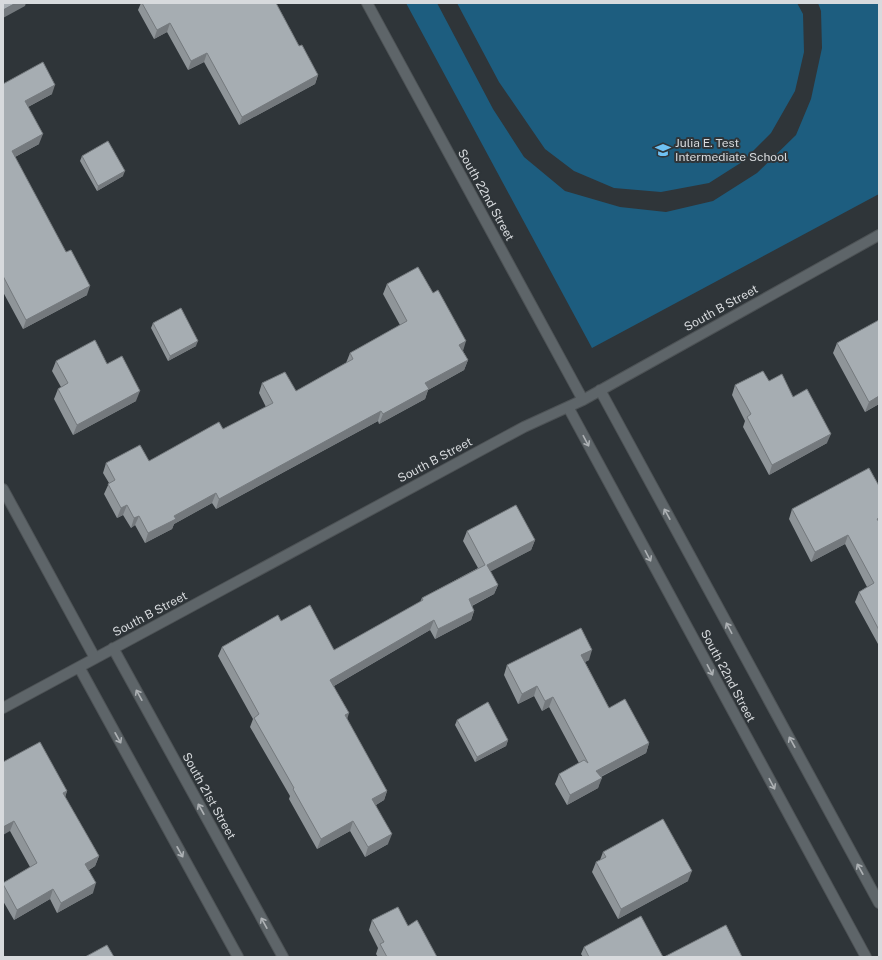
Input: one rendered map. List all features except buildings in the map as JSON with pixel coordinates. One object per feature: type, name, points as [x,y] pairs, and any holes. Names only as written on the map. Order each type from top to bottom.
[{"type":"street","name":"South 22nd Street","points":[[367,3],[583,400]]},
{"type":"street","name":"South B Street","points":[[3,708],[517,431],[583,400],[879,235]]},
{"type":"street","name":"South 22nd Street","points":[[600,390],[879,903]]},
{"type":"street","name":"South 22nd Street","points":[[568,407],[866,957]]},
{"type":"street","points":[[3,489],[94,658]]},
{"type":"street","name":"South 21st Street","points":[[113,648],[283,957]]},
{"type":"street","points":[[79,667],[238,957]]},
{"type":"shaded area","points":[[406,3],[437,3],[493,109],[524,157],[565,191],[620,207],[666,212],[713,201],[757,173],[796,135],[811,99],[822,48],[821,11],[818,3],[879,3],[879,194],[592,348]]},
{"type":"shaded area","points":[[457,3],[797,3],[803,14],[804,52],[795,91],[771,133],[742,162],[709,183],[661,192],[614,188],[574,171],[545,149],[499,82]]},
{"type":"place","name":"Julia E. Test Intermediate School","points":[[663,150]]}]
